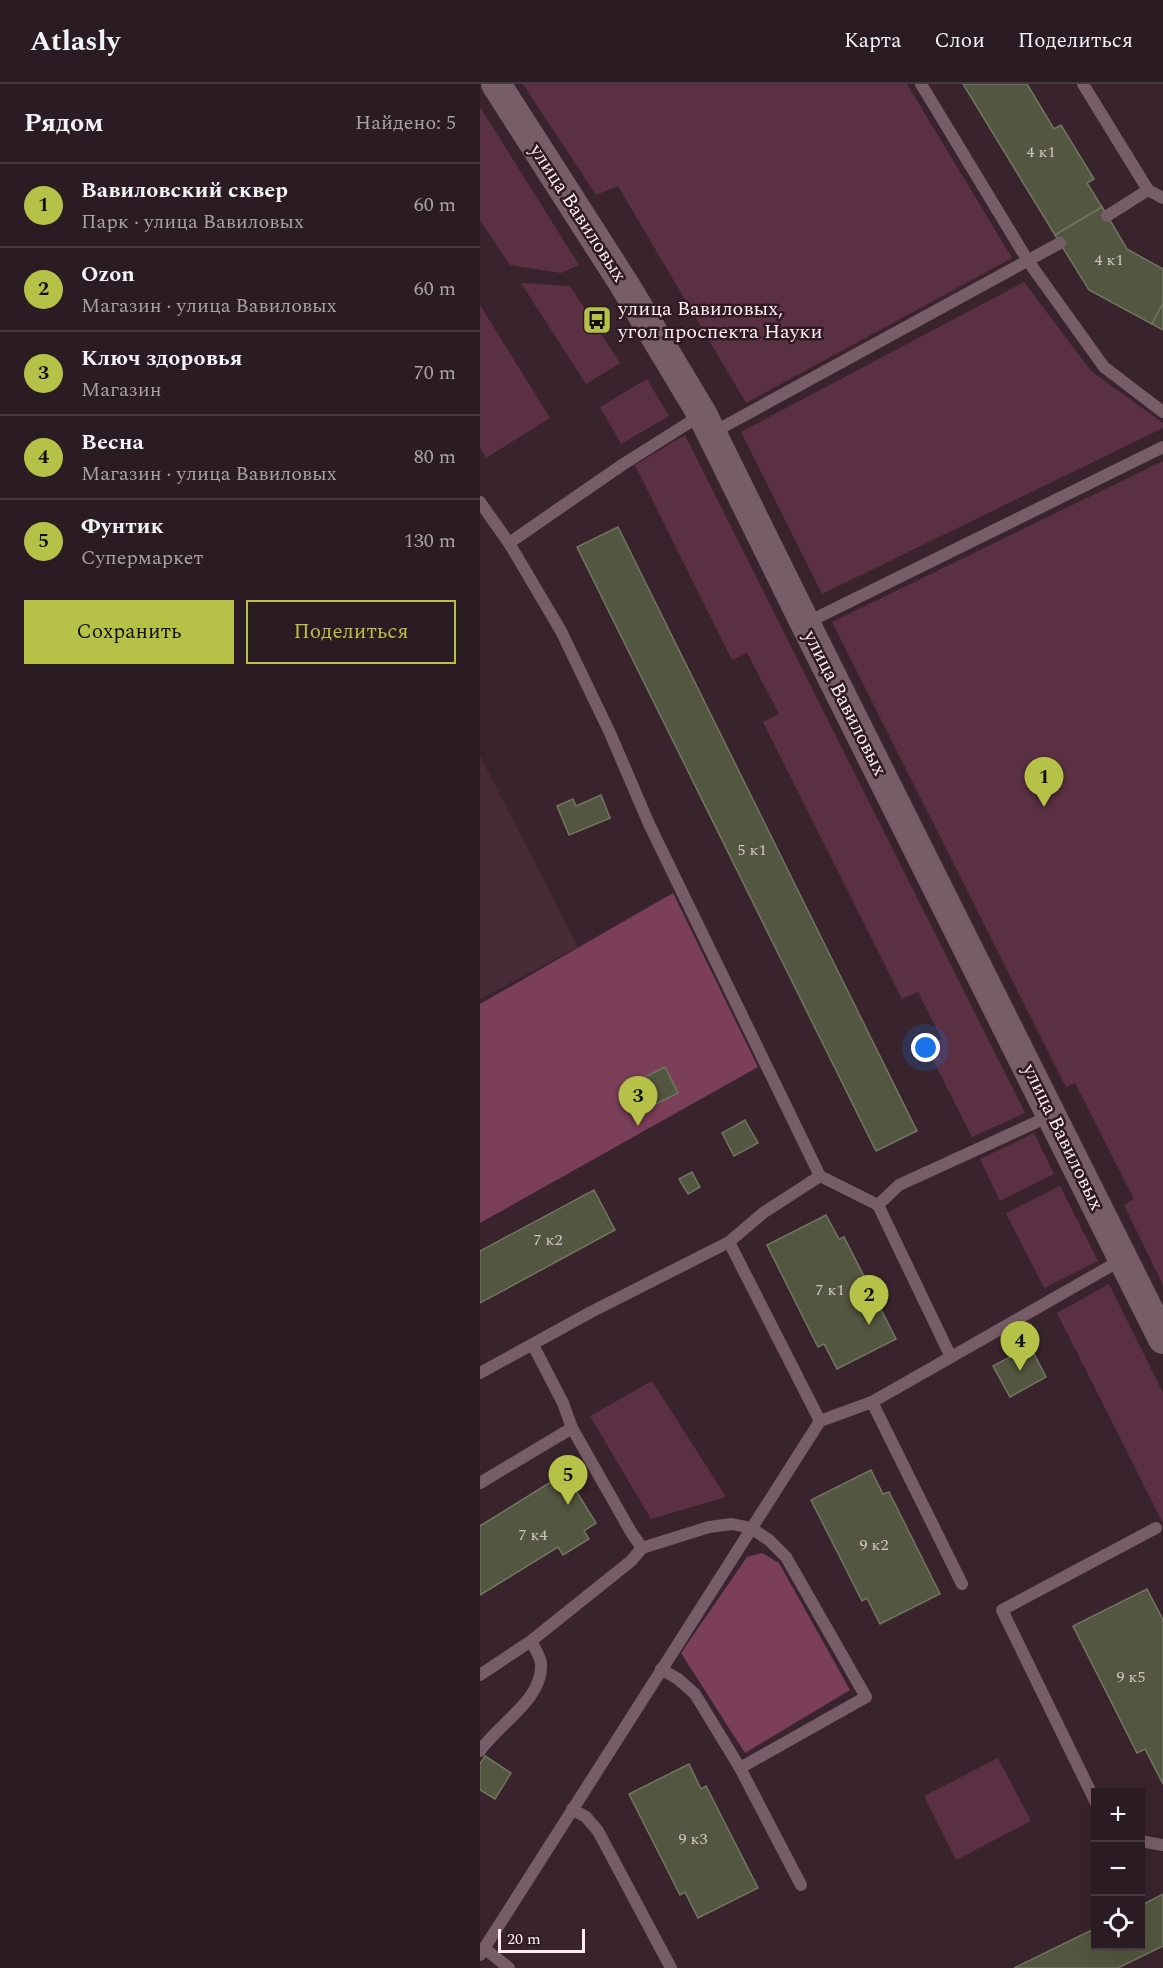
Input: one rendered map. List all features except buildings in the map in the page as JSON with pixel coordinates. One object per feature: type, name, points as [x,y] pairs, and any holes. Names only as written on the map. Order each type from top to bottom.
[{"type":"street","name":"улица Вавиловых","points":[[496,84],[624,284],[707,423],[805,624],[1163,1339]]},
{"type":"lane","points":[[921,84],[1028,261],[1104,367],[1163,412]]},
{"type":"lane","points":[[1083,84],[1148,190],[1163,198]]},
{"type":"lane","points":[[1107,216],[1148,190]]},
{"type":"lane","points":[[509,543],[622,465],[1060,243]]},
{"type":"lane","points":[[805,624],[1163,447]]},
{"type":"lane","points":[[480,502],[509,543],[561,631],[650,824],[820,1176],[878,1205],[950,1355]]},
{"type":"lane","points":[[878,1205],[899,1185],[1052,1115]]},
{"type":"lane","points":[[480,1373],[591,1312],[729,1242],[763,1212],[820,1176]]},
{"type":"lane","points":[[729,1242],[820,1421]]},
{"type":"lane","points":[[509,1968],[482,1952],[820,1421],[872,1401],[1123,1259]]},
{"type":"lane","points":[[533,1345],[564,1403],[572,1428],[642,1548]]},
{"type":"lane","points":[[872,1401],[962,1584]]},
{"type":"lane","points":[[480,1483],[572,1428]]},
{"type":"lane","points":[[480,1675],[531,1641],[631,1561],[642,1548],[709,1527],[732,1524],[751,1528],[769,1540],[786,1557],[866,1697],[740,1768]]},
{"type":"lane","points":[[1091,1795],[1002,1610],[1156,1528]]},
{"type":"lane","points":[[480,1751],[489,1738],[529,1699],[538,1680],[541,1662],[531,1641]]},
{"type":"lane","points":[[661,1669],[678,1679],[694,1694],[740,1768],[801,1885]]},
{"type":"lane","points":[[572,1809],[586,1817],[598,1831],[671,1968]]},
{"type":"lane","points":[[1145,1842],[1163,1845]]},
{"type":"shaded area","points":[[523,84],[907,84],[1012,258],[746,403],[618,186],[596,195]]},
{"type":"shaded area","points":[[480,107],[579,265],[561,273],[510,265],[480,220]]},
{"type":"shaded area","points":[[1024,282],[1091,371],[1163,423],[1163,428],[822,594],[741,432]]},
{"type":"shaded area","points":[[521,283],[570,286],[620,363],[586,384]]},
{"type":"shaded area","points":[[480,305],[550,418],[486,458],[480,448]]},
{"type":"shaded area","points":[[647,379],[669,416],[621,444],[600,407]]},
{"type":"shaded area","points":[[685,435],[1025,1113],[972,1137],[927,1048],[942,1039],[918,992],[902,999],[763,722],[779,714],[747,653],[732,660],[635,465]]},
{"type":"shaded area","points":[[1163,461],[1163,1285],[1124,1205],[1134,1199],[1075,1083],[1066,1087],[832,622]]},
{"type":"shaded area","points":[[480,756],[578,947],[480,999]]},
{"type":"shaded area","points":[[673,893],[758,1067],[480,1223],[480,1004]]},
{"type":"shaded area","points":[[1034,1133],[1054,1174],[1000,1201],[980,1159]]},
{"type":"shaded area","points":[[1060,1186],[1098,1261],[1044,1288],[1006,1213]]},
{"type":"shaded area","points":[[1109,1284],[1163,1393],[1163,1523],[1057,1313]]},
{"type":"shaded area","points":[[652,1381],[726,1497],[651,1519],[590,1416]]},
{"type":"shaded area","points":[[762,1553],[779,1563],[850,1690],[745,1753],[681,1653],[747,1557]]},
{"type":"shaded area","points":[[998,1758],[1031,1821],[956,1860],[924,1796]]},
{"type":"place","name":"улица Вавиловых, угол проспекта Науки","points":[[597,320]]},
{"type":"place","name":"Вавиловский сквер","points":[[1044,807]]},
{"type":"place","name":"Ключ здоровья","points":[[638,1126]]},
{"type":"place","name":"Ozon","points":[[869,1325]]},
{"type":"place","name":"Весна","points":[[1020,1371]]},
{"type":"place","name":"Фунтик","points":[[568,1505]]}]
